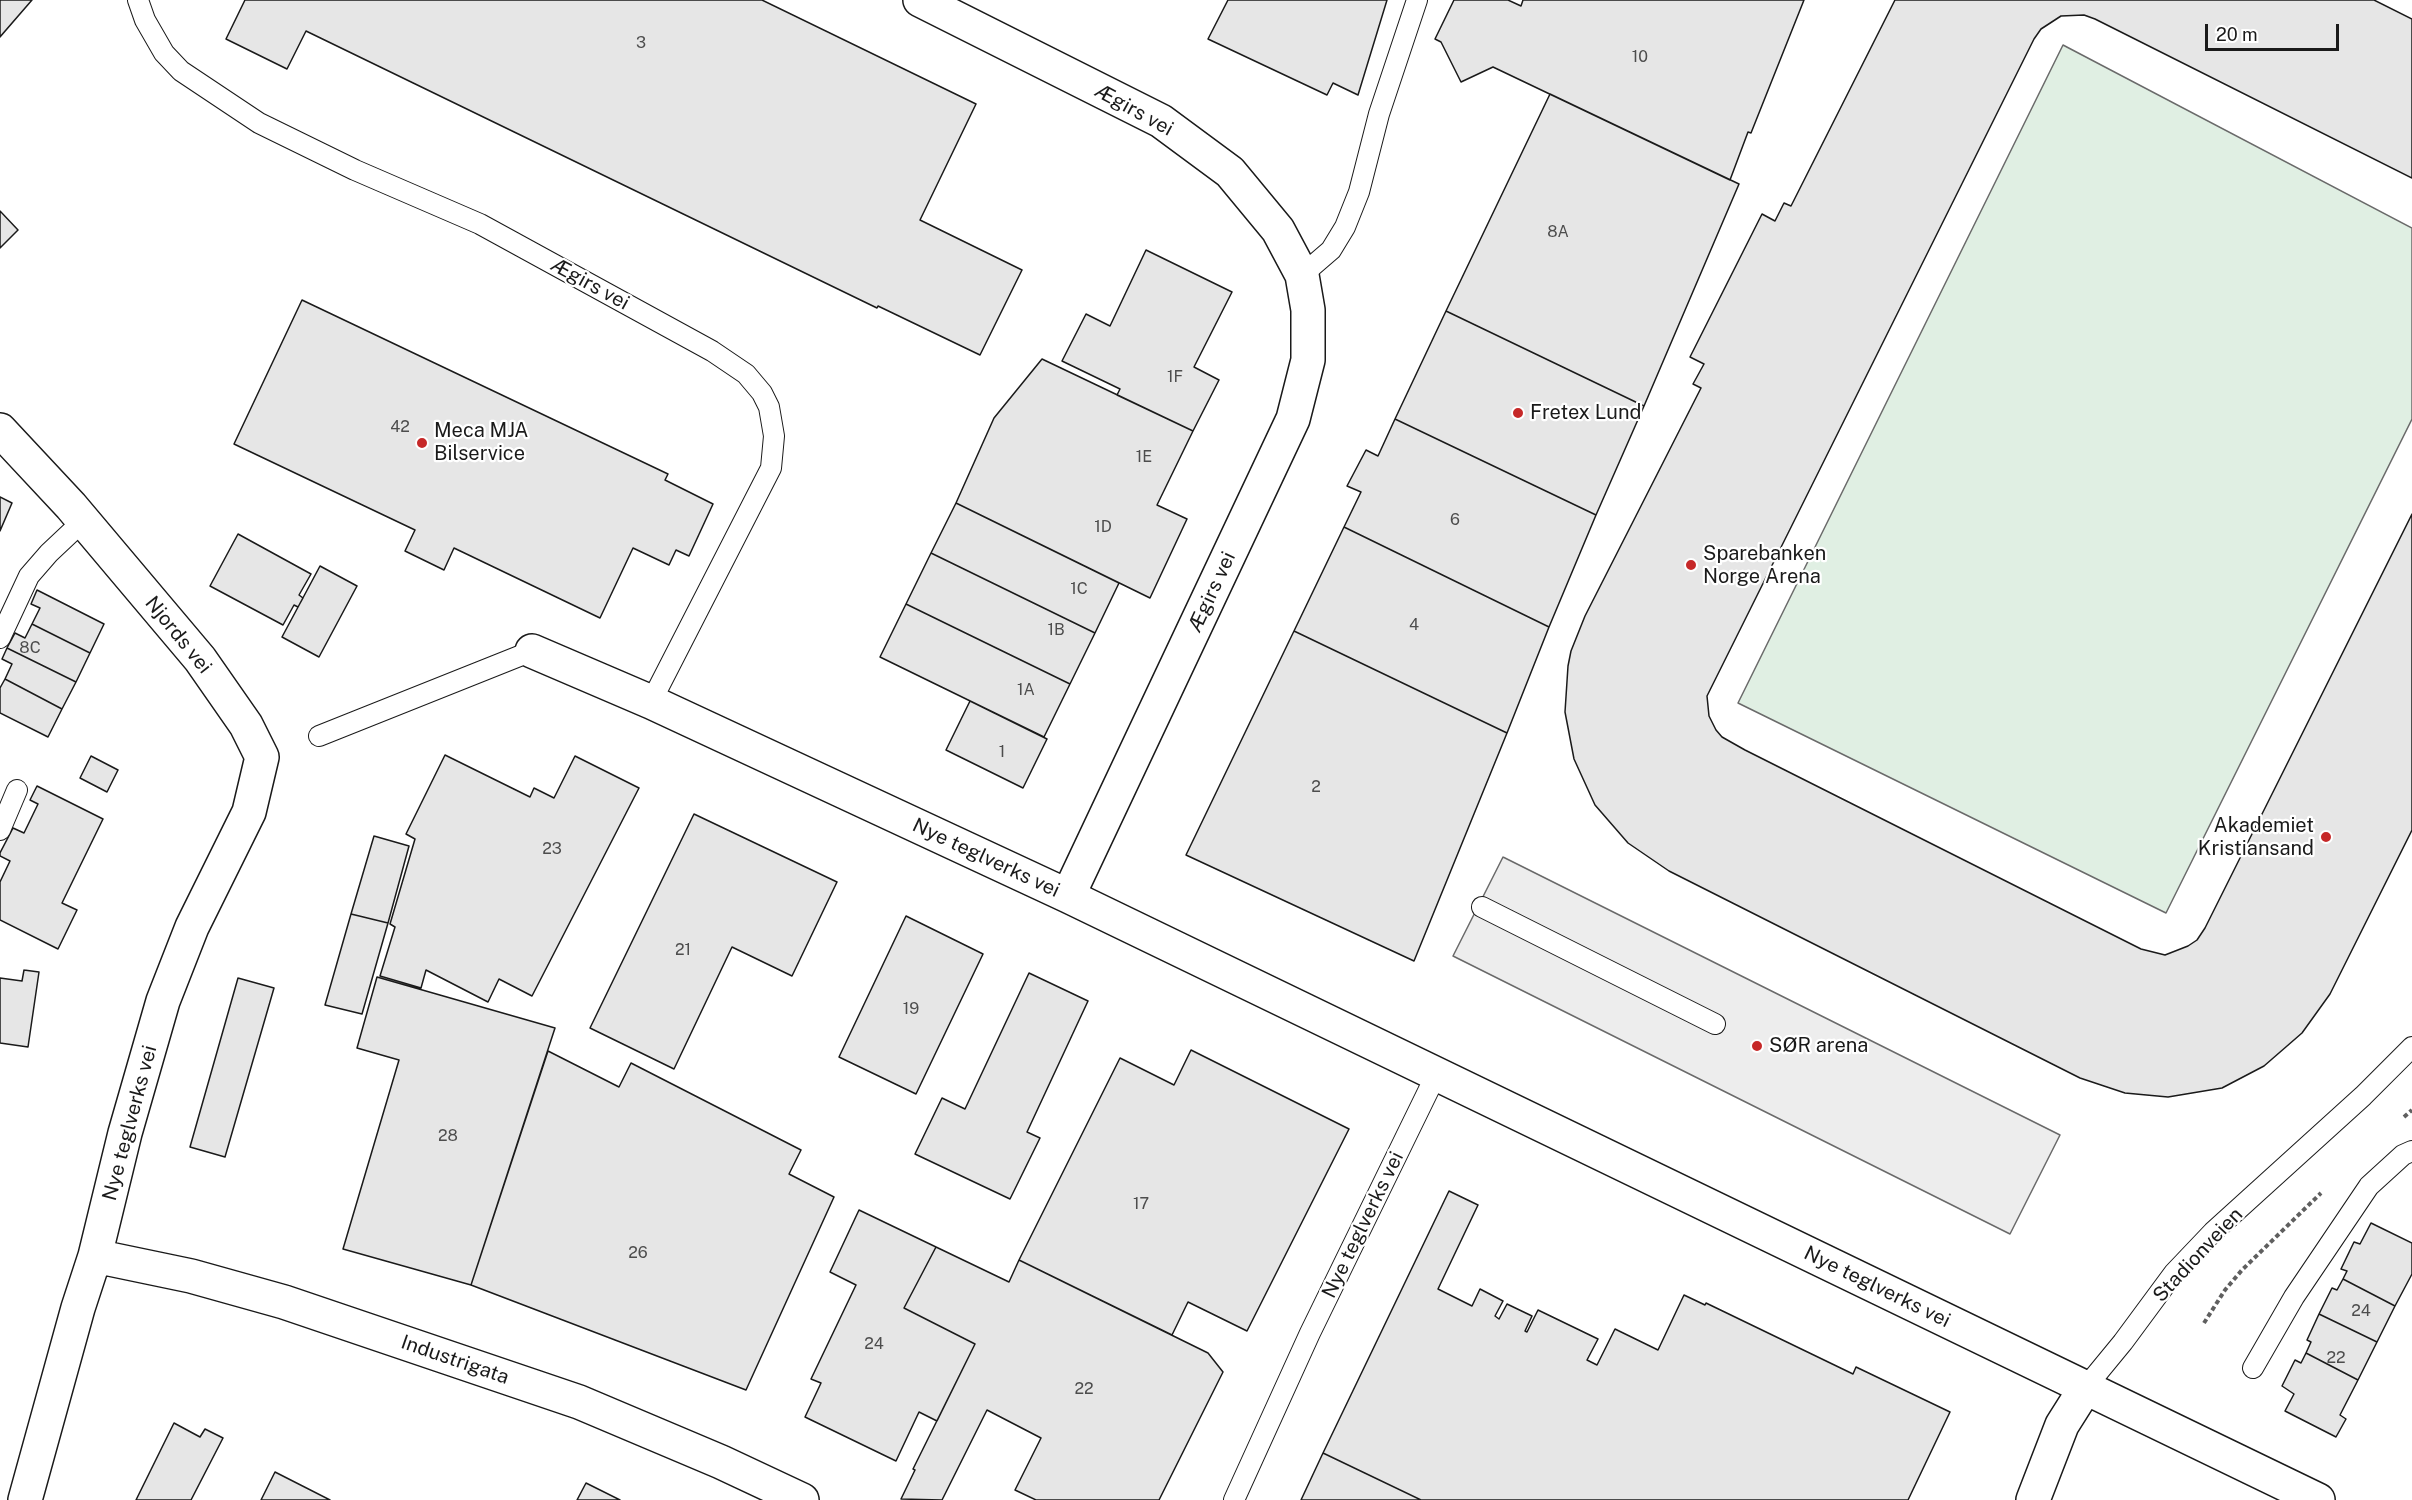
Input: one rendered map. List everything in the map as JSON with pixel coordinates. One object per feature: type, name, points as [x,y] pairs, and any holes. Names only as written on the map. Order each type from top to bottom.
[{"type":"street","name":"Ægirs vei","points":[[936,4],[1161,121],[1230,172],[1278,230],[1302,275],[1308,310],[1308,360],[1293,419],[1068,896]]},
{"type":"street","name":"Njords vei","points":[[0,430],[83,521],[200,659],[246,725],[262,757]]},
{"type":"street","name":"Nye teglverks vei","points":[[532,651],[651,702],[1068,896],[2318,1500]]},
{"type":"street","name":"Nye teglverks vei","points":[[25,1500],[78,1308],[95,1256],[125,1133],[164,1001],[192,927],[249,812],[262,757]]},
{"type":"street","name":"Industrigata","points":[[95,1256],[191,1276],[284,1302],[568,1399],[720,1462],[802,1500]]},
{"type":"street","name":"Stadionveien","points":[[2033,1500],[2062,1425],[2086,1387]]},
{"type":"lane","name":"Ægirs vei","points":[[138,0],[145,20],[164,53],[182,71],[259,123],[355,170],[480,224],[712,351],[746,374],[762,393],[769,407],[774,436],[771,468],[651,702]]},
{"type":"lane","points":[[1302,275],[1331,250],[1345,226],[1359,192],[1379,114],[1417,0]]},
{"type":"lane","points":[[0,638],[29,576],[49,553],[83,521]]},
{"type":"lane","points":[[320,736],[532,651]]},
{"type":"lane","points":[[0,830],[17,790]]},
{"type":"lane","points":[[1482,907],[1715,1024]]},
{"type":"lane","name":"Stadionveien","points":[[2086,1387],[2174,1274],[2205,1240],[2412,1047]]},
{"type":"lane","name":"Nye teglverks vei","points":[[1234,1500],[1290,1376],[1436,1075]]},
{"type":"lane","points":[[2253,1368],[2294,1297],[2369,1186],[2403,1155],[2412,1151]]},
{"type":"path","points":[[2395,1125],[2412,1110]]},
{"type":"path","points":[[2204,1323],[2225,1290],[2242,1270],[2329,1186]]},
{"type":"green space","points":[[2063,45],[2412,228],[2412,419],[2166,913],[1738,703]]},
{"type":"shaded area","name":"SØR arena","points":[[1503,857],[2060,1135],[2010,1234],[1453,956]]},
{"type":"building","points":[[0,0],[32,0],[0,37]]},
{"type":"building","points":[[245,0],[762,0],[976,104],[920,220],[1022,270],[980,355],[878,306],[877,308],[306,31],[287,69],[226,39]]},
{"type":"building","points":[[1228,0],[1387,0],[1358,95],[1333,83],[1327,95],[1208,39]]},
{"type":"building","points":[[1454,0],[1508,0],[1521,6],[1523,0],[1804,0],[1730,180],[1493,67],[1461,82],[1441,42],[1435,39]]},
{"type":"building","name":"Sparebanken Norge Arena","points":[[1895,0],[2374,0],[2412,19],[2412,178],[2095,19],[2084,15],[2061,16],[2041,29],[1707,696],[1709,716],[1722,737],[2141,949],[2165,955],[2197,940],[2205,928],[2412,514],[2412,830],[2330,994],[2302,1033],[2264,1066],[2222,1088],[2168,1097],[2125,1093],[2080,1078],[1669,871],[1628,843],[1595,805],[1574,759],[1565,712],[1571,651],[1585,616],[1701,388],[1693,384],[1704,364],[1690,357],[1762,214],[1775,221],[1784,203],[1791,206]]},
{"type":"building","points":[[1550,94],[1739,184],[1644,406],[1446,311]]},
{"type":"building","points":[[0,211],[18,230],[0,248]]},
{"type":"building","points":[[1146,250],[1232,292],[1194,367],[1219,380],[1193,431],[1117,395],[1120,389],[1062,361],[1086,314],[1110,326]]},
{"type":"building","points":[[302,300],[668,474],[665,480],[713,504],[689,556],[676,550],[669,565],[633,548],[600,618],[454,548],[444,570],[405,551],[415,530],[234,444]]},
{"type":"building","points":[[1446,311],[1644,406],[1596,515],[1395,419]]},
{"type":"building","points":[[1042,359],[1193,431],[1157,505],[1187,519],[1150,598],[956,503],[994,418]]},
{"type":"building","points":[[1395,419],[1596,515],[1549,627],[1344,527],[1361,492],[1347,486],[1366,450],[1378,456]]},
{"type":"building","points":[[0,497],[12,503],[0,531]]},
{"type":"building","points":[[956,503],[1119,583],[1095,633],[931,553]]},
{"type":"building","points":[[1344,527],[1549,627],[1507,733],[1294,631]]},
{"type":"building","points":[[238,534],[311,574],[299,595],[303,598],[298,607],[294,605],[283,625],[210,586]]},
{"type":"building","points":[[931,553],[1095,633],[1070,684],[906,604]]},
{"type":"building","points":[[320,566],[357,586],[319,657],[282,637]]},
{"type":"building","points":[[37,590],[104,624],[90,653],[32,624],[40,608],[31,604]]},
{"type":"building","points":[[906,604],[1070,684],[1044,737],[880,657]]},
{"type":"building","points":[[32,624],[90,653],[76,682],[7,648],[15,633],[25,638]]},
{"type":"building","points":[[1294,631],[1507,733],[1414,961],[1186,855]]},
{"type":"building","points":[[7,648],[76,682],[62,709],[5,679],[12,664],[2,659]]},
{"type":"building","points":[[5,679],[62,709],[48,737],[0,713],[0,688]]},
{"type":"building","points":[[970,701],[1047,739],[1023,788],[946,750]]},
{"type":"building","points":[[445,755],[530,797],[534,788],[554,798],[575,756],[639,788],[532,996],[499,979],[488,1002],[426,970],[421,988],[380,976],[395,927],[390,924],[415,839],[406,834]]},
{"type":"building","points":[[91,756],[118,770],[107,792],[80,778]]},
{"type":"building","points":[[37,786],[103,819],[62,903],[77,910],[58,949],[0,920],[0,882],[10,861],[0,856],[0,853],[13,828],[24,833],[38,804],[30,800]]},
{"type":"building","points":[[694,814],[837,882],[792,976],[732,947],[674,1069],[590,1028]]},
{"type":"building","points":[[374,836],[409,846],[388,923],[351,914]]},
{"type":"building","points":[[351,914],[388,923],[362,1014],[325,1005]]},
{"type":"building","points":[[906,916],[983,954],[916,1094],[839,1057]]},
{"type":"building","points":[[24,970],[39,972],[28,1047],[0,1043],[0,978],[22,981]]},
{"type":"building","points":[[1029,973],[1088,1001],[1027,1132],[1040,1138],[1010,1199],[915,1154],[942,1098],[965,1109]]},
{"type":"building","points":[[377,977],[555,1028],[471,1285],[343,1249],[399,1060],[357,1048]]},
{"type":"building","points":[[238,978],[274,988],[225,1157],[190,1147]]},
{"type":"building","points":[[1191,1050],[1349,1129],[1247,1331],[1188,1302],[1172,1335],[1019,1260],[1120,1058],[1174,1085]]},
{"type":"building","points":[[548,1051],[619,1087],[631,1063],[801,1150],[789,1174],[834,1197],[746,1390],[471,1285]]},
{"type":"building","points":[[1449,1191],[1478,1205],[1438,1289],[1472,1306],[1480,1289],[1503,1301],[1495,1316],[1499,1319],[1507,1304],[1532,1316],[1525,1331],[1527,1332],[1538,1310],[1598,1339],[1587,1360],[1597,1365],[1615,1329],[1658,1350],[1684,1295],[1705,1305],[1706,1303],[1853,1374],[1856,1367],[1950,1412],[1908,1500],[1421,1500],[1323,1453]]},
{"type":"building","points":[[859,1210],[936,1247],[904,1308],[975,1344],[937,1421],[919,1412],[896,1461],[805,1417],[821,1383],[811,1379],[856,1285],[830,1272]]},
{"type":"building","points":[[2371,1223],[2412,1243],[2412,1274],[2395,1306],[2343,1279],[2347,1271],[2341,1269],[2354,1242],[2360,1244]]},
{"type":"building","points":[[936,1247],[1009,1282],[1019,1260],[1208,1353],[1223,1372],[1159,1500],[1036,1500],[1015,1490],[1041,1438],[987,1410],[942,1500],[901,1499],[915,1470],[913,1469],[975,1344],[904,1308]]},
{"type":"building","points":[[2343,1279],[2395,1306],[2377,1342],[2319,1314],[2332,1288],[2337,1290]]},
{"type":"building","points":[[2319,1314],[2377,1342],[2358,1380],[2306,1353],[2311,1342],[2307,1340]]},
{"type":"building","points":[[2306,1353],[2358,1380],[2340,1415],[2346,1419],[2336,1437],[2285,1411],[2294,1394],[2282,1386],[2295,1360],[2301,1363]]},
{"type":"building","points":[[174,1423],[200,1437],[205,1429],[223,1438],[191,1500],[136,1500]]},
{"type":"building","points":[[1323,1453],[1421,1500],[1301,1500]]},
{"type":"building","points":[[275,1472],[330,1500],[261,1500]]},
{"type":"building","points":[[586,1483],[620,1500],[577,1500]]},
{"type":"place","name":"Fretex Lund","points":[[1518,413]]},
{"type":"place","name":"Meca MJA Bilservice","points":[[422,443]]},
{"type":"place","name":"Sparebanken Norge Arena","points":[[1691,565]]},
{"type":"place","name":"Akademiet Kristiansand","points":[[2326,837]]},
{"type":"place","name":"SØR arena","points":[[1757,1046]]}]
